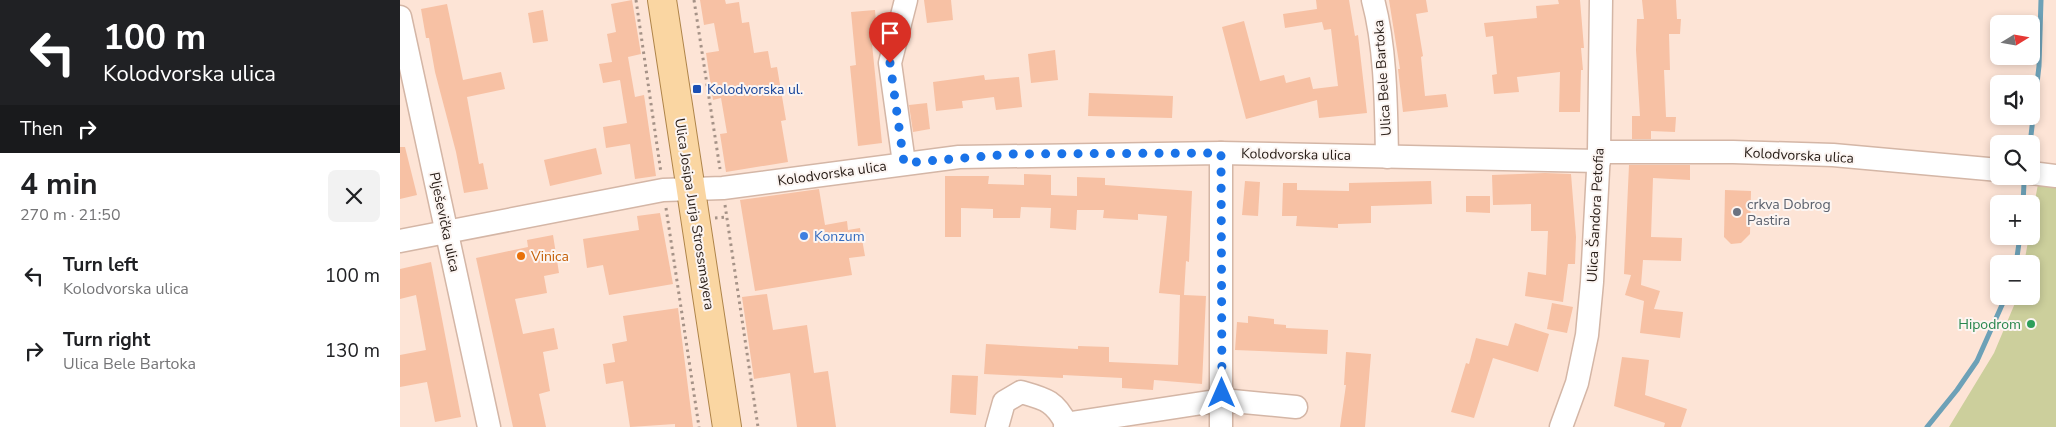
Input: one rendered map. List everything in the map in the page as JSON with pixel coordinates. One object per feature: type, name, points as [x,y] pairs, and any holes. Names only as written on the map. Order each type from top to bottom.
[{"type":"main road","name":"Ulica Josipa Jurja Strossmayera","points":[[662,0],[727,427]]},
{"type":"street","points":[[904,163],[890,63],[906,0]]},
{"type":"street","name":"Ulica Bele Bartoka","points":[[1373,0],[1381,54],[1387,157]]},
{"type":"street","name":"Ulica Šandora Petofia","points":[[1561,427],[1577,383],[1587,335],[1599,157],[1601,0]]},
{"type":"street","name":"Plješevička ulica","points":[[400,16],[489,427]]},
{"type":"street","name":"Kolodvorska ulica","points":[[400,241],[663,190],[723,188],[904,163],[1012,154],[1221,153],[1387,157],[1599,157],[1733,152],[1833,155],[1990,169]]},
{"type":"street","points":[[1221,153],[1221,427]]},
{"type":"street","points":[[2040,174],[2056,176]]},
{"type":"street","points":[[997,427],[1004,402],[1021,392],[1047,399],[1057,408],[1066,426],[1222,400],[1296,407]]},
{"type":"path","points":[[636,0],[700,427]]},
{"type":"path","points":[[694,0],[758,427]]},
{"type":"green space","name":"Hipodrom","points":[[2038,185],[2056,186],[2056,427],[1949,427],[1994,353],[2014,305],[2040,305],[2040,255],[2026,255],[2027,245],[2040,245],[2040,195],[2036,195]]},
{"type":"building","points":[[632,0],[641,54],[628,57],[635,97],[644,95],[656,176],[635,179],[630,144],[606,148],[603,127],[627,123],[620,80],[603,83],[599,64],[612,62],[607,34],[616,32],[611,4]]},
{"type":"building","points":[[700,0],[725,0],[726,4],[739,2],[742,23],[749,22],[754,53],[768,51],[771,68],[777,67],[786,120],[781,121],[788,162],[726,172],[720,134],[727,133],[721,98],[713,100],[706,53],[719,51],[714,23],[704,25]]},
{"type":"building","points":[[924,0],[951,0],[953,20],[927,23]]},
{"type":"building","points":[[1316,0],[1349,0],[1355,36],[1358,35],[1367,113],[1319,118],[1317,100],[1246,119],[1222,27],[1244,21],[1260,81],[1284,75],[1286,83],[1310,77],[1313,89],[1338,86],[1331,29],[1324,30],[1322,22],[1285,28],[1283,14],[1317,9]]},
{"type":"building","points":[[1389,0],[1426,0],[1428,12],[1416,14],[1423,56],[1421,57],[1425,96],[1446,94],[1448,107],[1403,112],[1398,69],[1400,69]]},
{"type":"building","points":[[1558,0],[1580,0],[1584,48],[1581,48],[1583,70],[1581,70],[1580,112],[1559,112],[1560,72],[1517,77],[1519,92],[1494,94],[1492,75],[1497,74],[1493,36],[1486,37],[1484,23],[1537,18],[1536,6],[1559,4]]},
{"type":"building","points":[[1642,0],[1676,0],[1677,19],[1681,19],[1680,34],[1669,34],[1670,70],[1664,70],[1666,117],[1676,117],[1675,132],[1651,131],[1651,139],[1632,139],[1632,116],[1640,116],[1636,50],[1637,19],[1644,19]]},
{"type":"building","points":[[447,4],[463,80],[501,72],[505,89],[467,97],[479,164],[483,163],[488,189],[464,193],[456,152],[435,72],[429,38],[426,38],[421,9]]},
{"type":"building","points":[[543,10],[548,41],[533,43],[528,13]]},
{"type":"building","points":[[875,10],[877,34],[871,34],[882,143],[858,146],[850,66],[856,65],[851,12]]},
{"type":"building","points":[[1055,50],[1058,80],[1031,83],[1028,54]]},
{"type":"building","points":[[984,75],[985,80],[1019,77],[1022,107],[996,110],[994,97],[962,101],[963,108],[936,111],[933,82]]},
{"type":"building","points":[[1089,93],[1173,96],[1172,118],[1088,116]]},
{"type":"building","points":[[927,103],[930,129],[913,132],[909,105]]},
{"type":"building","points":[[400,147],[405,147],[417,195],[400,199]]},
{"type":"building","points":[[596,148],[602,174],[550,186],[544,160]]},
{"type":"building","points":[[1629,165],[1690,165],[1690,180],[1653,178],[1651,237],[1682,238],[1681,261],[1643,260],[1641,285],[1660,291],[1654,309],[1683,312],[1680,338],[1640,333],[1644,301],[1625,295],[1631,275],[1624,274]]},
{"type":"building","points":[[1024,174],[1051,175],[1051,195],[1077,196],[1077,177],[1105,178],[1105,185],[1192,191],[1189,262],[1186,261],[1184,295],[1206,296],[1202,384],[1154,380],[1153,390],[1122,388],[1122,378],[1063,375],[1063,378],[984,374],[986,344],[1078,349],[1078,346],[1109,347],[1109,362],[1178,365],[1180,295],[1159,293],[1167,216],[1138,214],[1138,220],[1103,218],[1104,210],[1077,210],[1076,230],[1050,228],[1051,208],[1021,207],[1020,218],[993,218],[993,209],[961,208],[961,237],[945,237],[945,176],[989,176],[988,184],[1024,185]]},
{"type":"building","points":[[1571,174],[1576,237],[1575,264],[1568,264],[1563,302],[1525,296],[1528,272],[1546,275],[1548,231],[1531,231],[1531,204],[1493,205],[1492,175]]},
{"type":"building","points":[[1245,181],[1260,182],[1258,216],[1242,215]]},
{"type":"building","points":[[1431,181],[1432,204],[1371,206],[1371,223],[1338,224],[1338,228],[1296,226],[1297,216],[1282,216],[1283,183],[1297,183],[1297,190],[1349,191],[1349,183]]},
{"type":"building","name":"Konzum","points":[[819,189],[825,225],[847,221],[848,230],[860,228],[865,256],[849,258],[852,275],[755,291],[740,200]]},
{"type":"building","name":"crkva Dobrog Pastira","points":[[1725,190],[1751,191],[1750,234],[1741,243],[1731,244],[1724,237]]},
{"type":"building","points":[[1466,196],[1490,196],[1490,213],[1466,212]]},
{"type":"building","points":[[660,213],[673,284],[609,295],[603,265],[587,268],[583,239],[639,230],[637,216]]},
{"type":"building","points":[[553,235],[559,273],[544,276],[547,293],[515,299],[523,334],[554,328],[558,349],[543,352],[550,391],[539,394],[546,427],[513,427],[476,258],[528,247],[527,240]]},
{"type":"building","points":[[431,262],[461,417],[435,422],[427,382],[400,387],[400,355],[426,350],[416,295],[400,299],[400,269]]},
{"type":"building","points":[[767,294],[773,330],[807,325],[814,373],[828,371],[836,427],[797,427],[790,373],[754,379],[742,297]]},
{"type":"building","points":[[1552,303],[1573,307],[1567,333],[1547,329]]},
{"type":"building","points":[[678,308],[693,427],[675,427],[675,424],[630,427],[623,381],[606,384],[603,364],[615,362],[612,344],[627,341],[623,316]]},
{"type":"building","points":[[1248,316],[1274,319],[1274,324],[1286,325],[1286,328],[1328,330],[1327,354],[1235,350],[1237,322],[1248,323]]},
{"type":"building","points":[[1515,323],[1549,334],[1538,372],[1493,358],[1474,418],[1451,412],[1466,363],[1469,364],[1476,338],[1508,346]]},
{"type":"building","points":[[1346,352],[1371,354],[1365,427],[1340,427],[1346,385],[1344,385]]},
{"type":"building","points":[[1622,357],[1649,360],[1645,395],[1687,409],[1681,427],[1664,427],[1665,423],[1614,406]]},
{"type":"building","points":[[952,375],[978,376],[976,415],[950,413]]},
{"type":"waterway","points":[[2031,135],[2039,66],[2041,0]]},
{"type":"waterway","points":[[2023,195],[2024,185]]},
{"type":"waterway","points":[[2017,255],[2019,245]]},
{"type":"waterway","points":[[1927,427],[1957,390],[1977,361],[2002,305]]},
{"type":"place","name":"Kolodvorska ul.","points":[[697,89]]},
{"type":"place","name":"crkva Dobrog Pastira","points":[[1737,212]]},
{"type":"place","name":"Konzum","points":[[804,236]]},
{"type":"place","name":"Vinica","points":[[521,256]]},
{"type":"place","name":"Hipodrom","points":[[2031,324]]},
{"type":"route","points":[[890,63],[904,163],[1012,154],[1221,153],[1222,393]]}]
